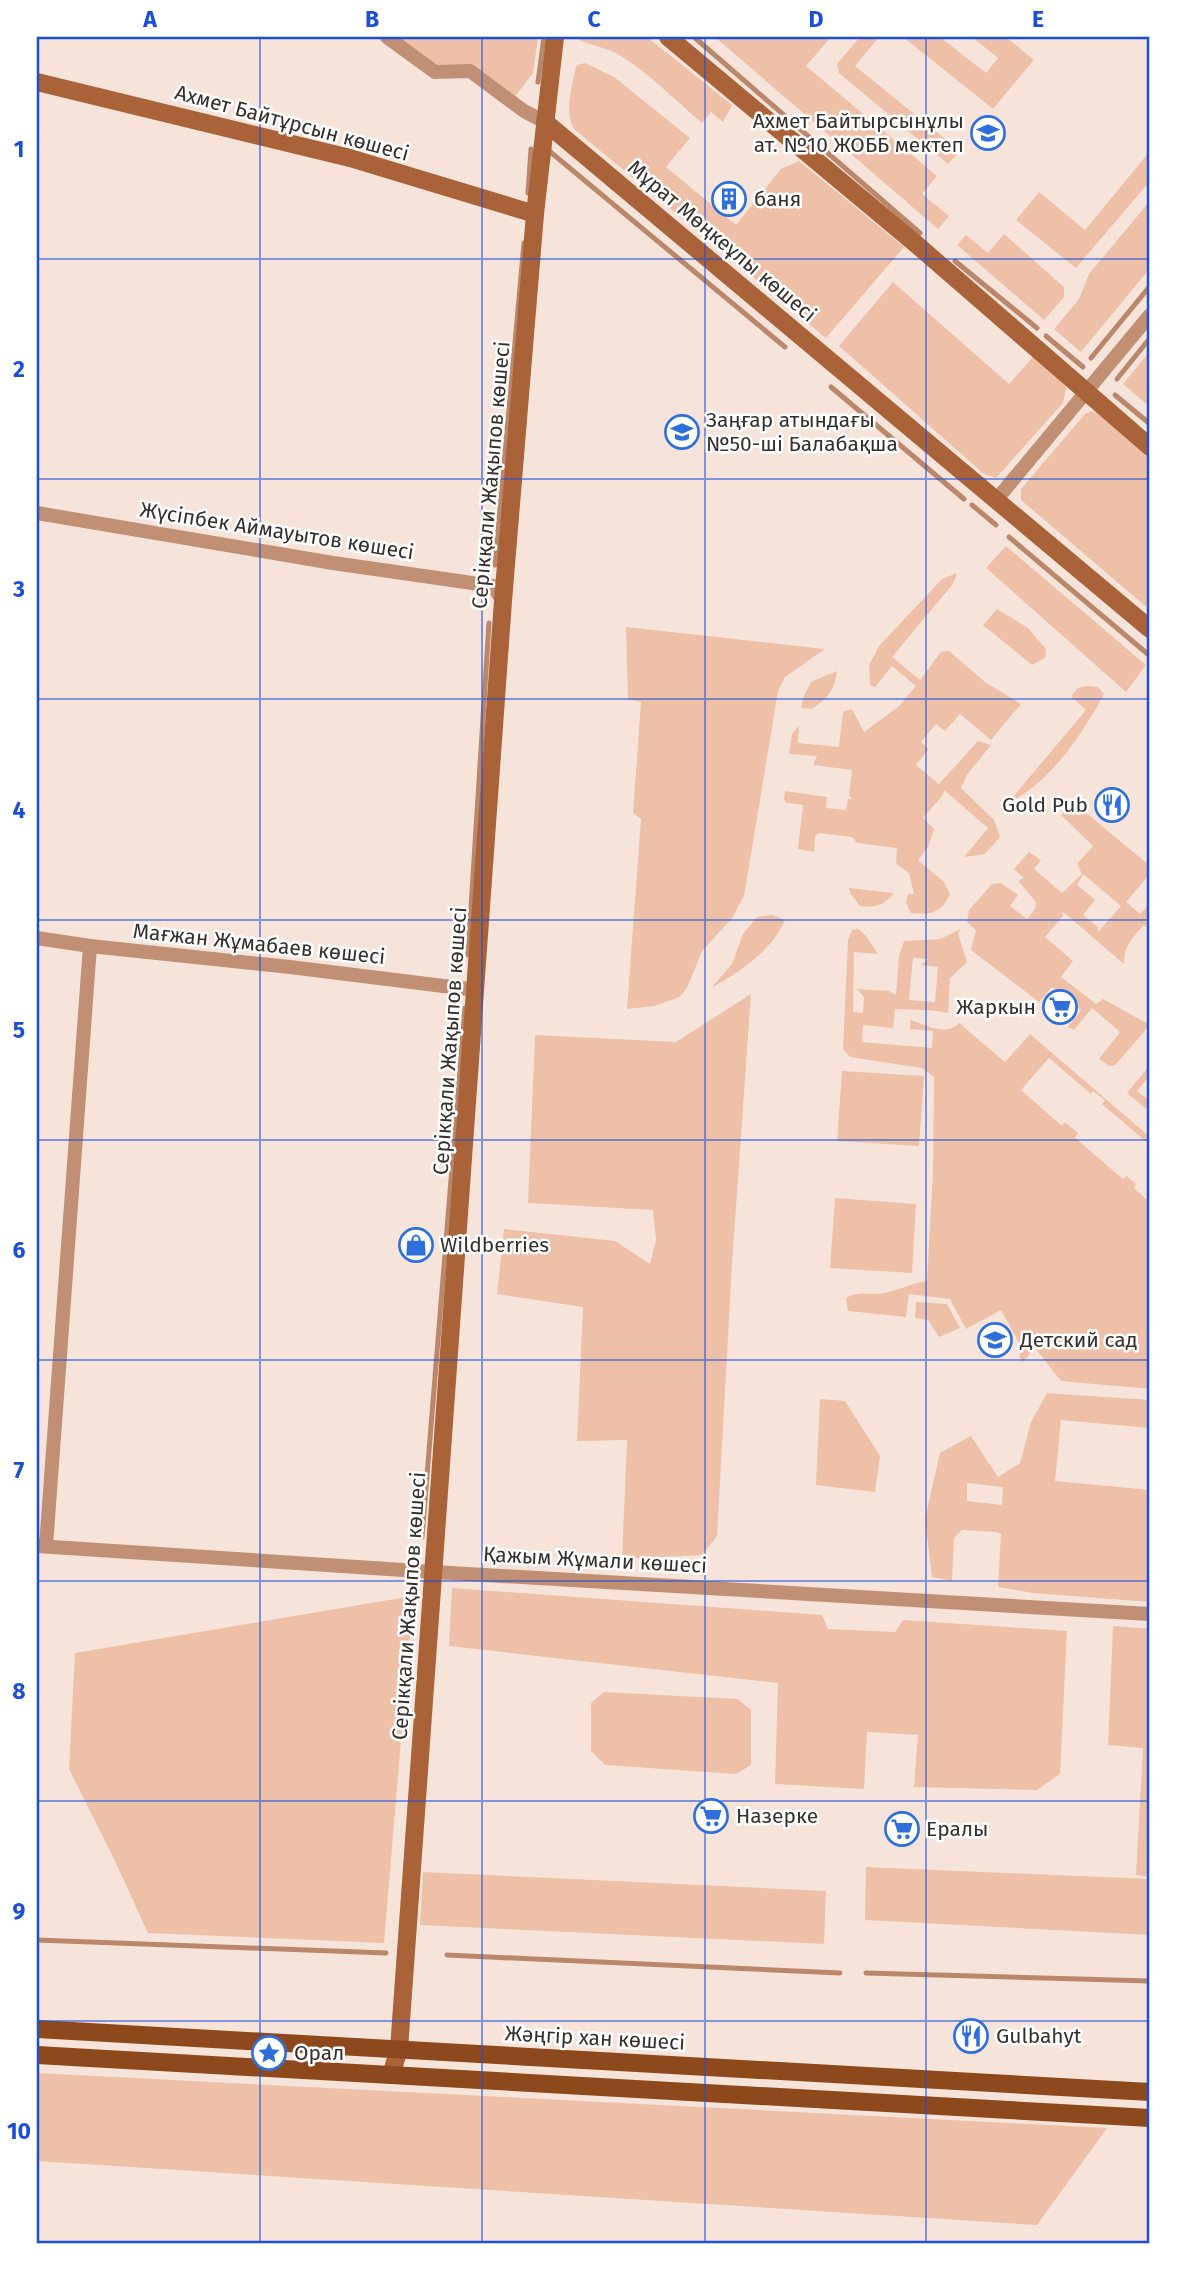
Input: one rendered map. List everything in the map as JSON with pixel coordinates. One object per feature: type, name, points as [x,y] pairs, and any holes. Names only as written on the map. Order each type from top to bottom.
[{"type":"main road","name":"Серікқали Жақыпов көшесі","points":[[391,2075],[399,2049],[503,601],[535,214],[555,37]]},
{"type":"main road","points":[[668,37],[916,244],[1150,447]]},
{"type":"main road","name":"Ахмет Байтұрсын көшесі","points":[[37,82],[350,158],[535,214]]},
{"type":"main road","name":"Мұрат Мөңкеұлы көшесі","points":[[545,122],[1150,629]]},
{"type":"main road","name":"Жәңгір хан көшесі","points":[[37,2029],[1150,2092]]},
{"type":"main road","points":[[37,2055],[1150,2118]]},
{"type":"street","name":"Мұрат Мөңкеұлы көшесі","points":[[387,37],[435,72],[470,71],[524,111],[545,122]]},
{"type":"street","points":[[997,499],[1150,315]]},
{"type":"street","name":"Жүсіпбек Аймауытов көшесі","points":[[37,513],[333,563],[493,586],[503,601]]},
{"type":"street","name":"Мағжан Жұмабаев көшесі","points":[[37,938],[476,990]]},
{"type":"street","points":[[41,1546],[90,946]]},
{"type":"street","name":"Қажым Жұмали көшесі","points":[[41,1546],[1150,1614]]},
{"type":"shaded area","points":[[387,37],[538,37],[533,73],[511,102],[470,71],[435,72]]},
{"type":"shaded area","points":[[576,37],[647,37],[732,105],[723,122],[711,112],[702,123],[627,60]]},
{"type":"shaded area","points":[[715,37],[831,37],[806,66],[937,176],[922,194],[949,216],[938,229]]},
{"type":"shaded area","points":[[860,37],[879,37],[855,66],[960,151],[948,164],[839,73],[837,64]]},
{"type":"shaded area","points":[[903,37],[940,37],[986,73],[998,58],[972,37],[1006,37],[1034,60],[993,109]]},
{"type":"shaded area","points":[[585,63],[614,77],[690,138],[666,167],[736,225],[781,169],[799,161],[904,247],[826,338],[574,129],[569,108],[571,93],[577,65]]},
{"type":"shaded area","points":[[1150,151],[1150,181],[1076,268],[1016,220],[1039,192],[1085,230]]},
{"type":"shaded area","points":[[1150,201],[1150,268],[1081,352],[1054,329],[1079,299],[1089,274]]},
{"type":"shaded area","points":[[1004,234],[1064,287],[1064,297],[1044,320],[957,245],[966,235],[988,253]]},
{"type":"shaded area","points":[[893,282],[1009,384],[1033,357],[1061,380],[1066,388],[1063,403],[996,478],[984,474],[839,346]]},
{"type":"shaded area","points":[[1150,351],[1150,407],[1123,384]]},
{"type":"shaded area","points":[[1092,411],[1101,415],[1150,456],[1150,610],[1021,500],[1021,489],[1085,414]]},
{"type":"shaded area","points":[[1006,546],[1146,665],[1126,692],[986,568]]},
{"type":"shaded area","points":[[957,573],[953,584],[892,657],[920,680],[941,652],[949,651],[985,682],[1021,704],[991,740],[960,714],[945,731],[936,724],[921,742],[929,749],[916,765],[939,784],[978,741],[991,745],[967,775],[961,788],[994,820],[1000,837],[985,854],[964,857],[988,828],[944,790],[943,795],[923,818],[934,829],[928,847],[918,860],[944,882],[950,894],[935,911],[911,913],[906,903],[908,894],[914,894],[909,873],[896,864],[897,848],[857,843],[852,837],[819,833],[815,836],[814,852],[798,849],[803,805],[786,803],[785,791],[827,797],[826,808],[846,810],[848,799],[852,799],[849,796],[852,770],[813,765],[817,756],[789,754],[792,734],[799,726],[798,743],[839,747],[843,712],[852,709],[864,732],[898,707],[916,686],[892,666],[875,687],[870,685],[869,665],[879,646],[942,579]]},
{"type":"shaded area","points":[[997,609],[1028,628],[1046,649],[1045,658],[1032,665],[983,625]]},
{"type":"shaded area","points":[[626,627],[825,649],[785,677],[778,691],[744,896],[732,918],[702,951],[688,986],[680,997],[654,1006],[627,1009],[641,819],[633,813],[641,702],[628,699]]},
{"type":"shaded area","points":[[837,671],[832,689],[826,698],[811,709],[801,708],[811,682]]},
{"type":"shaded area","points":[[1098,687],[1104,694],[1075,741],[1051,771],[1023,795],[1007,804],[1086,710],[1071,696],[1078,688]]},
{"type":"shaded area","points":[[1073,802],[1150,866],[1150,878],[1148,876],[1126,902],[1140,914],[1150,903],[1150,929],[1144,925],[1133,938],[1125,952],[1124,964],[1062,911],[1063,916],[1045,937],[1073,961],[1061,977],[1096,1004],[1103,999],[1150,1025],[1115,1065],[1109,1066],[1099,1059],[1120,1032],[1092,1008],[1074,1030],[1068,1027],[1081,1010],[1052,987],[1039,1002],[971,950],[976,930],[967,922],[969,910],[992,884],[1001,883],[1018,895],[1010,906],[1027,919],[1035,909],[1036,902],[1018,881],[1024,878],[1014,869],[1029,852],[1041,860],[1034,869],[1062,893],[1082,874],[1077,864],[1093,846],[1061,815]],"holes":[[[1083,874],[1121,906],[1098,932],[1098,927],[1083,915],[1095,900],[1077,885]]]},
{"type":"shaded area","points":[[849,888],[894,893],[879,905],[860,906]]},
{"type":"shaded area","points":[[772,915],[785,920],[772,941],[744,967],[712,987],[732,964],[743,934],[757,917]]},
{"type":"shaded area","points":[[858,929],[866,936],[878,954],[854,952],[853,1012],[863,1013],[864,997],[857,989],[889,991],[896,995],[899,956],[904,941],[940,939],[961,929],[958,934],[967,962],[950,978],[948,1013],[895,1009],[893,1028],[863,1025],[862,1042],[932,1048],[933,1031],[910,1029],[910,1020],[942,1030],[959,1023],[1005,1062],[1030,1034],[1150,1137],[1150,1145],[1102,1104],[1105,1100],[1093,1091],[1091,1094],[1049,1058],[1021,1090],[1062,1126],[1065,1122],[1078,1133],[1075,1138],[1123,1179],[1127,1176],[1136,1184],[1134,1188],[1150,1203],[1150,1389],[1061,1381],[1035,1348],[1023,1362],[1020,1358],[1020,1345],[1001,1310],[966,1329],[950,1299],[909,1294],[906,1317],[848,1311],[846,1298],[851,1296],[884,1293],[927,1281],[933,1172],[934,1077],[922,1068],[850,1057],[843,1049],[848,940],[852,930]],"holes":[[[913,958],[928,959],[921,965],[938,967],[935,1002],[909,1000]]]},
{"type":"shaded area","points":[[751,994],[717,1536],[702,1555],[622,1559],[627,1440],[577,1441],[583,1307],[497,1294],[504,1229],[615,1241],[650,1264],[656,1240],[653,1210],[528,1203],[535,1035],[676,1042]]},
{"type":"shaded area","points":[[1150,1065],[1150,1075],[1137,1091],[1150,1101],[1150,1112],[1127,1093]]},
{"type":"shaded area","points":[[842,1071],[924,1076],[919,1146],[837,1141]]},
{"type":"shaded area","points":[[835,1198],[916,1204],[912,1273],[830,1268]]},
{"type":"shaded area","points":[[916,1302],[947,1304],[960,1328],[939,1337],[928,1320],[915,1318]]},
{"type":"shaded area","points":[[1047,1393],[1150,1400],[1150,1428],[1061,1420],[1055,1481],[1150,1490],[1150,1602],[1033,1593],[998,1587],[1001,1534],[996,1532],[962,1530],[954,1538],[952,1581],[932,1577],[925,1519],[940,1453],[971,1436],[998,1477],[1020,1463],[1031,1422]],"holes":[[[967,1483],[1003,1487],[1002,1505],[967,1501]]]},
{"type":"shaded area","points":[[820,1399],[845,1401],[880,1456],[875,1492],[816,1485]]},
{"type":"shaded area","points":[[452,1588],[822,1615],[828,1629],[895,1632],[903,1620],[1067,1631],[1060,1774],[1037,1790],[914,1787],[918,1735],[867,1732],[864,1789],[775,1784],[778,1683],[449,1646]]},
{"type":"shaded area","points":[[413,1596],[384,1943],[148,1933],[69,1769],[75,1653]]},
{"type":"shaded area","points":[[1113,1626],[1150,1629],[1150,1877],[1136,1875],[1143,1748],[1108,1745]]},
{"type":"shaded area","points":[[604,1692],[738,1699],[751,1710],[751,1765],[736,1774],[605,1765],[591,1751],[591,1703]]},
{"type":"shaded area","points":[[866,1867],[1150,1879],[1150,1935],[865,1920]]},
{"type":"shaded area","points":[[423,1872],[826,1891],[824,1944],[420,1925]]},
{"type":"shaded area","points":[[37,2073],[1107,2128],[1037,2225],[37,2161]]},
{"type":"waterway","points":[[538,82],[544,37]]},
{"type":"waterway","points":[[694,37],[920,233]]},
{"type":"waterway","points":[[528,193],[531,149]]},
{"type":"waterway","points":[[548,150],[785,347]]},
{"type":"waterway","points":[[495,565],[524,243]]},
{"type":"waterway","points":[[955,261],[1037,328]]},
{"type":"waterway","points":[[1091,358],[1150,286]]},
{"type":"waterway","points":[[1046,336],[1083,367]]},
{"type":"waterway","points":[[1117,379],[1150,338]]},
{"type":"waterway","points":[[831,387],[964,499]]},
{"type":"waterway","points":[[1115,395],[1150,424]]},
{"type":"waterway","points":[[972,505],[996,525]]},
{"type":"waterway","points":[[1009,537],[1150,656]]},
{"type":"waterway","points":[[468,955],[489,623]]},
{"type":"waterway","points":[[422,1537],[465,1008]]},
{"type":"waterway","points":[[37,1940],[386,1953]]},
{"type":"waterway","points":[[447,1955],[840,1973]]},
{"type":"waterway","points":[[866,1973],[1150,1981]]},
{"type":"place","name":"Ахмет Байтырсынұлы ат. №10 ЖОББ мектеп","points":[[988,133]]},
{"type":"place","name":"баня","points":[[729,199]]},
{"type":"place","name":"Заңғар атындағы №50-ші Балабақша","points":[[682,432]]},
{"type":"place","name":"Gold Pub","points":[[1112,805]]},
{"type":"place","name":"Жаркын","points":[[1060,1007]]},
{"type":"place","name":"Wildberries","points":[[416,1245]]},
{"type":"place","name":"Детский сад","points":[[995,1340]]},
{"type":"place","name":"Назерке","points":[[711,1816]]},
{"type":"place","name":"Ералы","points":[[902,1829]]},
{"type":"place","name":"Gulbahyt","points":[[971,2036]]},
{"type":"place","name":"Орал","points":[[269,2053]]}]
